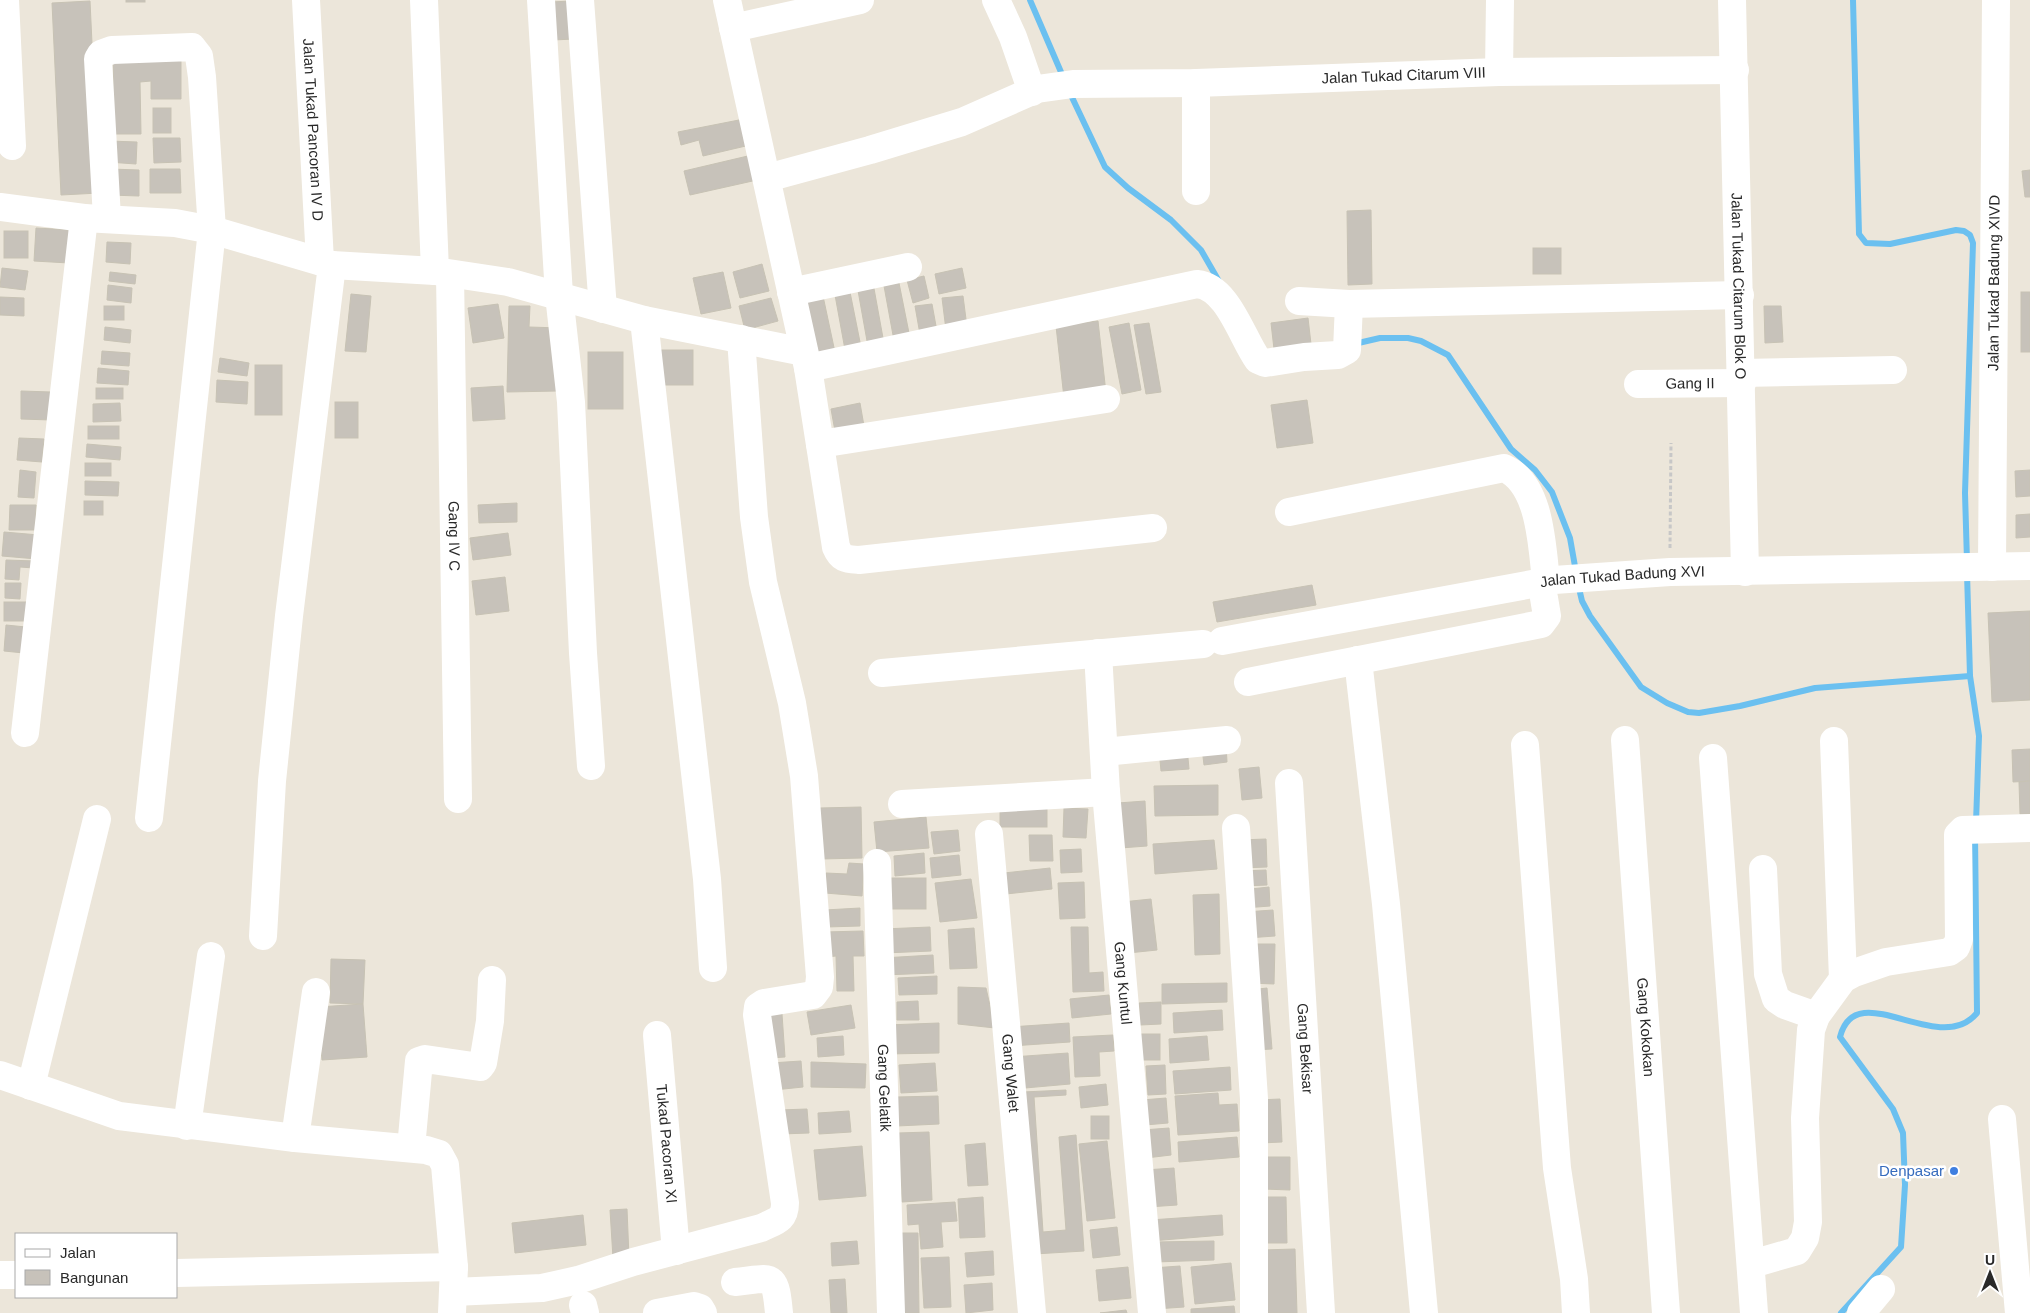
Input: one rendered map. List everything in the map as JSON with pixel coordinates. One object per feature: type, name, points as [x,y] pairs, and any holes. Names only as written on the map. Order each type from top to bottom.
[{"type":"street","points":[[5,0],[12,146]]},
{"type":"street","name":"Jalan Tukad Pancoran IV D","points":[[263,936],[272,781],[326,263],[306,0]]},
{"type":"street","name":"Gang IV C","points":[[424,0],[442,273],[458,799]]},
{"type":"street","points":[[541,0],[559,295],[571,402],[583,653],[591,766]]},
{"type":"street","points":[[580,0],[603,309]]},
{"type":"street","points":[[727,0],[806,360],[836,547],[840,556],[846,559],[878,558],[1153,528]]},
{"type":"street","points":[[733,28],[860,0]]},
{"type":"street","points":[[996,0],[1035,91]]},
{"type":"street","points":[[1499,72],[1500,0]]},
{"type":"street","name":"Jalan Tukad Citarum Blok O","points":[[1732,0],[1745,572]]},
{"type":"street","name":"Jalan Tukad Badung XIVD","points":[[1985,567],[1996,295],[1996,0]]},
{"type":"street","points":[[25,733],[95,218],[98,59],[101,54],[112,50],[192,47],[199,56],[202,77],[212,230],[149,818]]},
{"type":"street","name":"Jalan Tukad Citarum VIII","points":[[767,178],[870,150],[962,122],[1035,91],[1073,84],[1196,83],[1499,72],[1735,70]]},
{"type":"street","points":[[1196,83],[1196,191]]},
{"type":"street","points":[[0,207],[95,218],[175,223],[212,230],[326,263],[442,273],[508,282],[644,320],[741,339],[806,360],[1197,284],[1211,288],[1228,306],[1258,360],[1265,363],[1304,357],[1338,355],[1347,350],[1348,313]]},
{"type":"street","points":[[791,292],[908,267]]},
{"type":"street","points":[[1299,301],[1348,313],[1740,295]]},
{"type":"street","points":[[644,320],[707,879],[713,968]]},
{"type":"street","points":[[178,1273],[453,1291],[542,1288],[578,1280],[761,1228],[780,1220],[785,1213],[785,1202],[757,1015],[758,1007],[764,1003],[813,995],[819,987],[820,976],[804,776],[792,703],[763,582],[754,517],[741,339]]},
{"type":"street","name":"Gang II","points":[[1638,384],[1893,370]]},
{"type":"street","points":[[820,444],[1106,399]]},
{"type":"street","points":[[1248,682],[1510,632],[1541,624],[1547,616],[1548,586],[1538,518],[1524,486],[1512,472],[1504,468],[1289,512]]},
{"type":"street","name":"Jalan Tukad Badung XVI","points":[[882,673],[1212,642],[1599,577],[1670,572],[2030,566]]},
{"type":"street","name":"Gang Kuntul","points":[[1098,654],[1106,792],[1152,1313]]},
{"type":"street","points":[[1358,660],[1386,914],[1424,1313]]},
{"type":"street","points":[[1104,752],[1227,740]]},
{"type":"street","name":"Gang Kokokan","points":[[1625,740],[1666,1313]]},
{"type":"street","points":[[1834,741],[1842,979]]},
{"type":"street","points":[[1525,745],[1557,1168],[1574,1279],[1576,1313]]},
{"type":"street","points":[[1713,758],[1752,1264],[1754,1313]]},
{"type":"street","name":"Gang Bekisar","points":[[1289,784],[1321,1313]]},
{"type":"street","points":[[902,804],[1106,792]]},
{"type":"street","points":[[31,1086],[97,819]]},
{"type":"street","points":[[1236,828],[1254,1099],[1254,1313]]},
{"type":"street","points":[[1752,1264],[1797,1251],[1805,1238],[1808,1222],[1805,1118],[1811,1030],[1816,1016],[1842,979],[1854,972],[1886,962],[1949,952],[1956,947],[1959,939],[1957,842],[1958,835],[1962,830],[2030,828]]},
{"type":"street","name":"Gang Walet","points":[[989,834],[1032,1313]]},
{"type":"street","name":"Gang Gelatik","points":[[877,863],[892,1313]]},
{"type":"street","points":[[1762,869],[1768,974],[1776,999],[1785,1005],[1816,1016]]},
{"type":"street","points":[[187,1126],[211,956]]},
{"type":"street","points":[[411,1148],[419,1061],[425,1059],[480,1067],[483,1063],[490,1021],[492,980]]},
{"type":"street","points":[[295,1138],[316,992]]},
{"type":"street","name":"Tukad Pacoran XI","points":[[657,1035],[676,1251]]},
{"type":"street","points":[[0,1075],[119,1116],[295,1138],[411,1148],[439,1154],[442,1158],[453,1291]]},
{"type":"street","points":[[2002,1119],[2019,1313]]},
{"type":"street","points":[[0,1275],[15,1275]]},
{"type":"street","points":[[735,1282],[766,1279],[772,1281],[776,1286],[779,1313]]},
{"type":"street","points":[[1861,1313],[1882,1289]]},
{"type":"street","points":[[657,1313],[694,1306],[700,1308],[703,1313]]},
{"type":"path","points":[[1670,572],[1671,443]]},
{"type":"building","points":[[126,0],[145,0],[145,2],[126,2]]},
{"type":"building","points":[[90,1],[99,193],[61,195],[52,3]]},
{"type":"building","points":[[571,1],[574,39],[553,40],[551,2]]},
{"type":"building","points":[[181,53],[181,99],[151,99],[151,81],[140,82],[141,134],[114,134],[113,54]]},
{"type":"building","points":[[153,108],[171,108],[171,133],[153,133]]},
{"type":"building","points":[[744,119],[750,145],[703,156],[699,140],[681,145],[678,132]]},
{"type":"building","points":[[153,138],[180,138],[181,162],[154,163]]},
{"type":"building","points":[[109,141],[137,142],[136,164],[108,162]]},
{"type":"building","points":[[752,155],[757,180],[690,195],[684,171]]},
{"type":"building","points":[[110,169],[139,170],[139,196],[110,195]]},
{"type":"building","points":[[150,169],[180,169],[181,193],[150,193]]},
{"type":"building","points":[[2030,170],[2030,197],[2025,197],[2022,171]]},
{"type":"building","points":[[1371,210],[1372,284],[1348,285],[1347,211]]},
{"type":"building","points":[[36,228],[71,230],[69,263],[34,261]]},
{"type":"building","points":[[4,231],[28,231],[28,258],[4,258]]},
{"type":"building","points":[[107,242],[131,243],[130,264],[106,262]]},
{"type":"building","points":[[1533,248],[1561,248],[1561,274],[1533,274]]},
{"type":"building","points":[[762,264],[769,291],[740,298],[733,272]]},
{"type":"building","points":[[2,268],[28,271],[25,290],[0,287]]},
{"type":"building","points":[[962,268],[966,288],[939,294],[935,274]]},
{"type":"building","points":[[110,272],[136,275],[135,284],[109,281]]},
{"type":"building","points":[[723,272],[731,308],[701,314],[693,278]]},
{"type":"building","points":[[924,276],[929,298],[913,303],[907,280]]},
{"type":"building","points":[[873,283],[885,349],[869,352],[857,285]]},
{"type":"building","points":[[899,283],[911,343],[895,346],[884,286]]},
{"type":"building","points":[[108,285],[132,288],[131,303],[107,300]]},
{"type":"building","points":[[850,292],[862,352],[846,355],[835,295]]},
{"type":"building","points":[[2021,292],[2030,292],[2030,352],[2021,352]]},
{"type":"building","points":[[351,294],[371,296],[366,352],[345,351]]},
{"type":"building","points":[[823,296],[836,357],[818,361],[805,300]]},
{"type":"building","points":[[963,296],[967,327],[946,330],[942,298]]},
{"type":"building","points":[[0,297],[24,298],[24,316],[0,315]]},
{"type":"building","points":[[771,298],[778,321],[745,330],[739,306]]},
{"type":"building","points":[[498,304],[504,338],[473,343],[468,308]]},
{"type":"building","points":[[932,304],[938,337],[921,340],[915,306]]},
{"type":"building","points":[[104,306],[124,306],[124,320],[104,320]]},
{"type":"building","points":[[509,306],[530,306],[529,327],[560,328],[558,391],[507,392]]},
{"type":"building","points":[[1764,306],[1781,306],[1783,342],[1765,343]]},
{"type":"building","points":[[1308,318],[1311,344],[1274,349],[1271,323]]},
{"type":"building","points":[[1098,321],[1106,393],[1064,398],[1056,326]]},
{"type":"building","points":[[1129,323],[1141,390],[1122,394],[1109,327]]},
{"type":"building","points":[[1149,323],[1161,392],[1146,394],[1134,325]]},
{"type":"building","points":[[105,327],[131,330],[130,343],[104,340]]},
{"type":"building","points":[[660,350],[693,350],[693,385],[660,385]]},
{"type":"building","points":[[102,351],[130,353],[129,366],[101,364]]},
{"type":"building","points":[[588,352],[623,352],[623,409],[588,409]]},
{"type":"building","points":[[220,358],[249,363],[247,376],[218,372]]},
{"type":"building","points":[[255,365],[282,365],[282,415],[255,415]]},
{"type":"building","points":[[98,368],[129,371],[128,385],[97,383]]},
{"type":"building","points":[[217,380],[248,382],[247,404],[216,402]]},
{"type":"building","points":[[503,386],[505,419],[473,421],[471,388]]},
{"type":"building","points":[[96,388],[123,388],[123,399],[96,399]]},
{"type":"building","points":[[21,391],[51,392],[51,420],[21,419]]},
{"type":"building","points":[[1307,400],[1313,443],[1277,448],[1271,405]]},
{"type":"building","points":[[335,402],[358,402],[358,438],[335,438]]},
{"type":"building","points":[[120,403],[121,421],[93,422],[93,404]]},
{"type":"building","points":[[860,403],[864,426],[835,431],[831,409]]},
{"type":"building","points":[[88,426],[119,426],[119,439],[88,439]]},
{"type":"building","points":[[19,438],[44,439],[42,462],[17,460]]},
{"type":"building","points":[[87,444],[121,447],[120,460],[86,457]]},
{"type":"building","points":[[85,463],[111,463],[111,476],[85,476]]},
{"type":"building","points":[[20,470],[36,472],[34,498],[18,497]]},
{"type":"building","points":[[2030,470],[2030,496],[2016,497],[2015,471]]},
{"type":"building","points":[[85,481],[119,482],[118,496],[85,495]]},
{"type":"building","points":[[84,501],[103,501],[103,515],[84,515]]},
{"type":"building","points":[[517,503],[517,522],[479,523],[478,505]]},
{"type":"building","points":[[10,505],[36,505],[35,530],[9,530]]},
{"type":"building","points":[[2030,514],[2030,537],[2016,538],[2016,515]]},
{"type":"building","points":[[4,532],[39,535],[37,559],[2,556]]},
{"type":"building","points":[[508,533],[511,555],[473,560],[470,538]]},
{"type":"building","points":[[6,560],[35,561],[34,568],[20,567],[19,580],[5,579]]},
{"type":"building","points":[[505,577],[509,611],[476,615],[472,581]]},
{"type":"building","points":[[5,583],[21,583],[20,599],[5,598]]},
{"type":"building","points":[[1312,585],[1316,605],[1217,622],[1213,602]]},
{"type":"building","points":[[4,602],[27,602],[27,621],[4,621]]},
{"type":"building","points":[[2030,611],[2030,700],[1992,702],[1988,613]]},
{"type":"building","points":[[6,625],[26,627],[24,653],[4,651]]},
{"type":"building","points":[[1226,745],[1227,762],[1204,765],[1202,748]]},
{"type":"building","points":[[1187,747],[1189,769],[1161,771],[1159,750]]},
{"type":"building","points":[[2030,749],[2030,781],[2013,782],[2012,750]]},
{"type":"building","points":[[1259,767],[1262,798],[1242,800],[1239,769]]},
{"type":"building","points":[[2030,781],[2030,814],[2020,814],[2019,782]]},
{"type":"building","points":[[1218,785],[1218,815],[1155,816],[1154,786]]},
{"type":"building","points":[[1145,801],[1147,846],[1120,848],[1118,803]]},
{"type":"building","points":[[1000,806],[1047,806],[1047,827],[1000,827]]},
{"type":"building","points":[[861,807],[862,858],[821,859],[820,808]]},
{"type":"building","points":[[1064,808],[1088,809],[1086,838],[1063,837]]},
{"type":"building","points":[[926,817],[929,848],[877,852],[874,822]]},
{"type":"building","points":[[958,830],[960,851],[934,854],[931,832]]},
{"type":"building","points":[[1029,835],[1052,835],[1053,861],[1030,861]]},
{"type":"building","points":[[1266,839],[1267,867],[1241,868],[1240,840]]},
{"type":"building","points":[[1214,840],[1217,869],[1155,874],[1153,844]]},
{"type":"building","points":[[1081,849],[1082,872],[1061,873],[1060,850]]},
{"type":"building","points":[[924,853],[925,873],[895,876],[894,856]]},
{"type":"building","points":[[959,855],[961,875],[932,878],[930,858]]},
{"type":"building","points":[[849,863],[864,864],[862,896],[825,893],[826,873],[847,874]]},
{"type":"building","points":[[1050,868],[1052,889],[1006,894],[1004,873]]},
{"type":"building","points":[[1266,870],[1267,885],[1243,886],[1242,871]]},
{"type":"building","points":[[891,878],[926,878],[926,909],[891,909]]},
{"type":"building","points":[[971,879],[977,918],[940,922],[935,883]]},
{"type":"building","points":[[1084,882],[1085,918],[1060,919],[1058,883]]},
{"type":"building","points":[[1269,887],[1270,906],[1244,908],[1242,890]]},
{"type":"building","points":[[1219,894],[1220,954],[1195,955],[1193,895]]},
{"type":"building","points":[[1151,899],[1157,950],[1128,953],[1122,902]]},
{"type":"building","points":[[860,908],[860,926],[826,927],[825,910]]},
{"type":"building","points":[[1273,910],[1275,936],[1247,938],[1245,912]]},
{"type":"building","points":[[930,927],[931,951],[884,953],[883,929]]},
{"type":"building","points":[[1071,927],[1088,927],[1089,973],[1103,972],[1104,991],[1073,992]]},
{"type":"building","points":[[974,928],[977,968],[950,969],[948,930]]},
{"type":"building","points":[[863,931],[864,956],[853,956],[854,991],[837,991],[836,956],[826,957],[825,932]]},
{"type":"building","points":[[1249,944],[1275,944],[1274,984],[1249,983]]},
{"type":"building","points":[[933,955],[934,973],[883,975],[882,958]]},
{"type":"building","points":[[331,959],[365,960],[363,1004],[330,1003]]},
{"type":"building","points":[[937,976],[937,994],[899,995],[898,978]]},
{"type":"building","points":[[1227,983],[1227,1002],[1162,1004],[1162,984]]},
{"type":"building","points":[[958,987],[986,988],[995,1028],[958,1024]]},
{"type":"building","points":[[1267,988],[1272,1049],[1254,1050],[1250,990]]},
{"type":"building","points":[[1109,995],[1111,1014],[1072,1018],[1070,999]]},
{"type":"building","points":[[918,1001],[919,1020],[897,1020],[897,1002]]},
{"type":"building","points":[[1161,1002],[1161,1024],[1140,1025],[1139,1003]]},
{"type":"building","points":[[363,1004],[367,1057],[322,1060],[318,1007]]},
{"type":"building","points":[[851,1005],[855,1028],[811,1035],[807,1012]]},
{"type":"building","points":[[1222,1010],[1223,1030],[1174,1033],[1173,1013]]},
{"type":"building","points":[[782,1014],[785,1057],[769,1058],[766,1015]]},
{"type":"building","points":[[939,1023],[939,1053],[887,1054],[887,1025]]},
{"type":"building","points":[[1069,1023],[1070,1042],[1011,1046],[1010,1027]]},
{"type":"building","points":[[1138,1034],[1160,1034],[1160,1060],[1138,1060]]},
{"type":"building","points":[[1113,1035],[1114,1051],[1099,1052],[1100,1076],[1075,1077],[1073,1037]]},
{"type":"building","points":[[843,1036],[844,1055],[818,1057],[817,1038]]},
{"type":"building","points":[[1207,1036],[1209,1060],[1170,1063],[1169,1039]]},
{"type":"building","points":[[1068,1053],[1070,1084],[1014,1089],[1012,1057]]},
{"type":"building","points":[[801,1061],[803,1087],[774,1090],[771,1063]]},
{"type":"building","points":[[811,1062],[866,1064],[865,1088],[811,1087]]},
{"type":"building","points":[[935,1063],[937,1091],[901,1093],[899,1065]]},
{"type":"building","points":[[1165,1065],[1166,1094],[1148,1095],[1146,1066]]},
{"type":"building","points":[[1230,1067],[1231,1090],[1175,1094],[1173,1071]]},
{"type":"building","points":[[1106,1084],[1108,1105],[1081,1108],[1079,1087]]},
{"type":"building","points":[[1066,1090],[1066,1095],[1034,1097],[1043,1232],[1066,1230],[1059,1137],[1076,1135],[1084,1251],[1034,1254],[1023,1092]]},
{"type":"building","points":[[1218,1093],[1219,1105],[1237,1104],[1239,1131],[1178,1135],[1175,1096]]},
{"type":"building","points":[[938,1096],[939,1124],[897,1126],[897,1097]]},
{"type":"building","points":[[1166,1098],[1168,1123],[1145,1125],[1142,1100]]},
{"type":"building","points":[[1280,1099],[1282,1142],[1261,1143],[1259,1100]]},
{"type":"building","points":[[807,1109],[809,1133],[781,1134],[780,1110]]},
{"type":"building","points":[[849,1111],[851,1132],[819,1134],[818,1113]]},
{"type":"building","points":[[1091,1116],[1109,1116],[1109,1139],[1091,1139]]},
{"type":"building","points":[[1169,1128],[1171,1155],[1146,1158],[1143,1130]]},
{"type":"building","points":[[929,1132],[932,1200],[902,1202],[898,1133]]},
{"type":"building","points":[[1237,1137],[1239,1157],[1179,1162],[1178,1142]]},
{"type":"building","points":[[1107,1141],[1115,1218],[1087,1221],[1079,1144]]},
{"type":"building","points":[[985,1143],[988,1185],[968,1186],[965,1145]]},
{"type":"building","points":[[862,1146],[866,1196],[819,1200],[814,1150]]},
{"type":"building","points":[[1263,1157],[1290,1157],[1290,1190],[1263,1189]]},
{"type":"building","points":[[1174,1168],[1177,1205],[1148,1207],[1145,1170]]},
{"type":"building","points":[[983,1197],[985,1237],[960,1238],[958,1199]]},
{"type":"building","points":[[1264,1197],[1286,1197],[1287,1243],[1265,1243]]},
{"type":"building","points":[[955,1202],[957,1221],[941,1222],[943,1247],[921,1249],[919,1224],[908,1225],[907,1205]]},
{"type":"building","points":[[627,1209],[629,1257],[613,1258],[610,1210]]},
{"type":"building","points":[[583,1215],[586,1245],[515,1253],[512,1223]]},
{"type":"building","points":[[1222,1215],[1223,1235],[1151,1241],[1150,1220]]},
{"type":"building","points":[[1117,1227],[1120,1255],[1093,1258],[1090,1230]]},
{"type":"building","points":[[900,1233],[918,1233],[919,1313],[902,1313]]},
{"type":"building","points":[[857,1241],[859,1264],[832,1266],[831,1243]]},
{"type":"building","points":[[1214,1241],[1214,1260],[1155,1262],[1155,1242]]},
{"type":"building","points":[[1295,1249],[1297,1313],[1264,1313],[1262,1250]]},
{"type":"building","points":[[993,1251],[994,1275],[967,1277],[965,1253]]},
{"type":"building","points":[[949,1257],[951,1307],[924,1308],[921,1258]]},
{"type":"building","points":[[1231,1263],[1235,1300],[1195,1304],[1191,1267]]},
{"type":"building","points":[[1180,1266],[1184,1307],[1155,1309],[1152,1268]]},
{"type":"building","points":[[1128,1267],[1131,1298],[1099,1301],[1096,1270]]},
{"type":"building","points":[[845,1279],[847,1313],[831,1313],[829,1280]]},
{"type":"building","points":[[992,1283],[993,1310],[966,1313],[964,1285]]},
{"type":"building","points":[[1234,1306],[1235,1313],[1191,1313],[1191,1309]]},
{"type":"building","points":[[1126,1310],[1127,1313],[1100,1313]]},
{"type":"waterway","points":[[1030,0],[1064,79]]},
{"type":"waterway","points":[[1853,0],[1859,234],[1866,243],[1890,244],[1956,230],[1964,231],[1970,235],[1973,243],[1965,493],[1967,561]]},
{"type":"waterway","points":[[1069,91],[1105,167],[1128,188],[1171,220],[1201,250],[1220,283]]},
{"type":"waterway","points":[[1354,344],[1380,338],[1408,338],[1421,341],[1448,355],[1511,449],[1535,470],[1552,492],[1570,538],[1576,572]]},
{"type":"waterway","points":[[1967,573],[1970,676],[1979,736],[1976,823]]},
{"type":"waterway","points":[[1578,584],[1582,601],[1590,616],[1641,687],[1667,703],[1688,712],[1699,713],[1740,706],[1815,688],[1970,676]]},
{"type":"waterway","points":[[1841,1313],[1901,1247],[1905,1185],[1903,1133],[1893,1109],[1840,1037],[1849,1020],[1863,1013],[1880,1014],[1942,1027],[1961,1025],[1977,1013],[1975,835]]},
{"type":"place","name":"Denpasar","points":[[1954,1171]]}]
